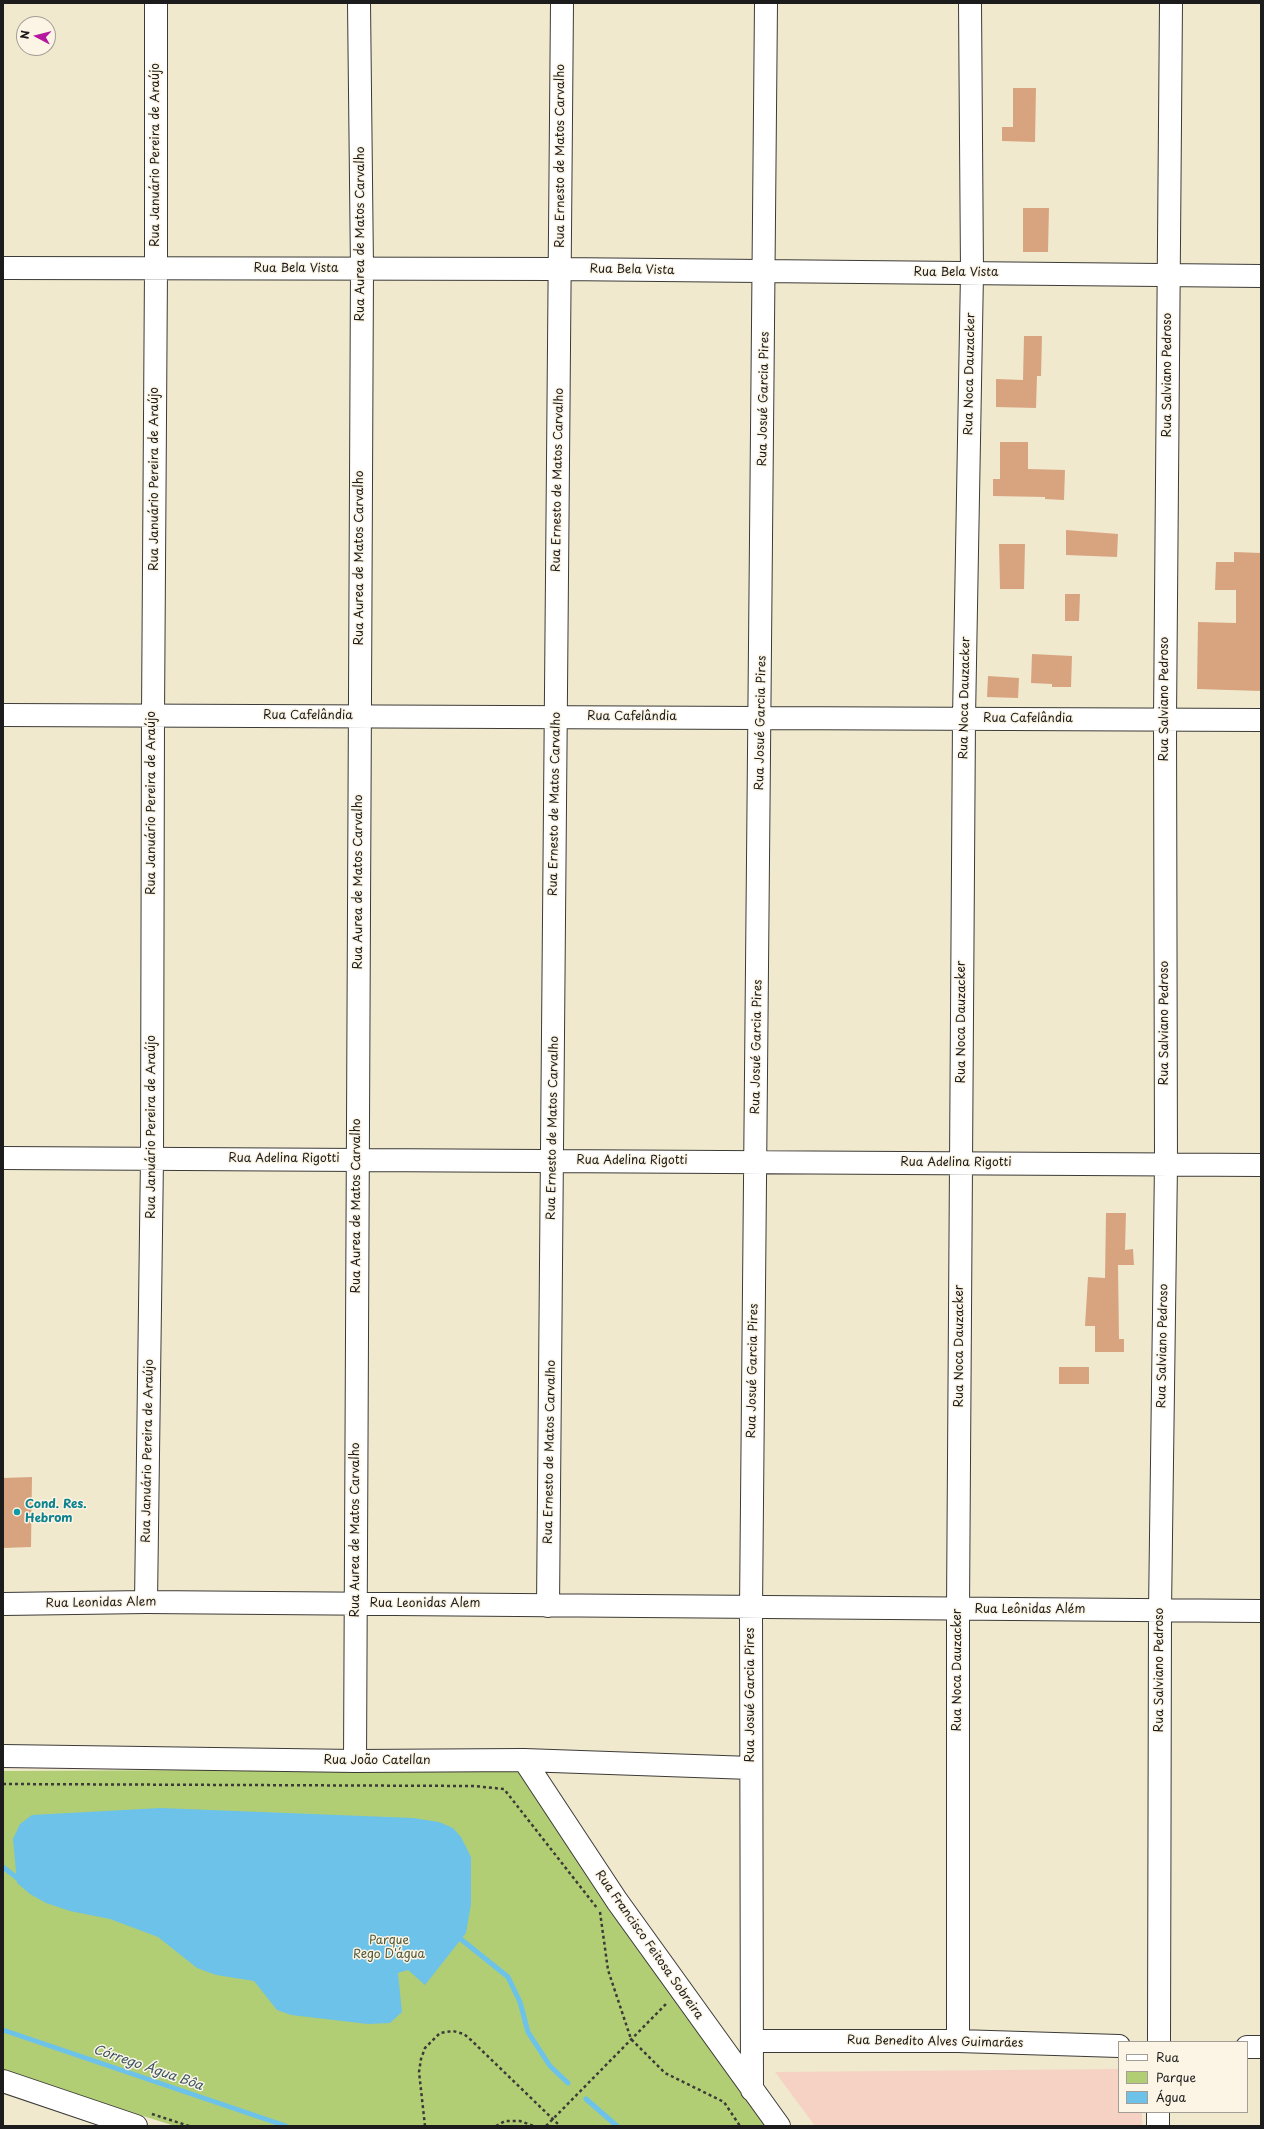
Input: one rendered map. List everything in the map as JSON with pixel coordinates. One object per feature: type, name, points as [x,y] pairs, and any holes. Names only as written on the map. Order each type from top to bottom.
[{"type":"street","name":"Rua Januário Pereira de Araújo","points":[[146,1602],[152,1158],[152,715],[156,269],[156,3]]},
{"type":"street","name":"Rua Aurea de Matos Carvalho","points":[[355,1761],[362,269],[359,3]]},
{"type":"street","name":"Rua Ernesto de Matos Carvalho","points":[[548,1606],[562,3]]},
{"type":"street","name":"Rua Josué Garcia Pires","points":[[752,2090],[751,1607],[761,718],[766,3]]},
{"type":"street","name":"Rua Noca Dauzacker","points":[[958,2041],[958,1609],[964,718],[972,273],[970,3]]},
{"type":"street","name":"Rua Salviano Pedroso","points":[[1159,2041],[1160,1611],[1166,1164],[1165,719],[1171,3]]},
{"type":"street","name":"Rua Bela Vista","points":[[3,268],[560,269],[1261,276]]},
{"type":"street","name":"Rua Cafelândia","points":[[3,715],[1261,720]]},
{"type":"street","name":"Rua Adelina Rigotti","points":[[3,1158],[1261,1165]]},
{"type":"street","name":"Rua Leonidas Alem","points":[[3,1604],[146,1602],[751,1607]]},
{"type":"street","name":"Rua Leônidas Além","points":[[751,1607],[1261,1611]]},
{"type":"street","name":"Rua João Catellan","points":[[3,1756],[355,1761],[524,1760],[751,1768]]},
{"type":"street","name":"Rua Francisco Feitosa Sobreira","points":[[524,1760],[617,1901],[779,2126]]},
{"type":"street","name":"Rua Benedito Alves Guimarães","points":[[752,2042],[958,2041],[1118,2046]]},
{"type":"street","points":[[1248,2047],[1261,2047]]},
{"type":"street","points":[[3,2081],[110,2122],[136,2126]]},
{"type":"street","points":[[1158,2113],[1158,2126]]},
{"type":"path","points":[[3,1784],[474,1786],[504,1789],[600,1912],[608,1970],[631,2039],[665,2072],[724,2102],[740,2126]]},
{"type":"path","points":[[546,2126],[680,1990]]},
{"type":"path","points":[[425,2126],[419,2072],[421,2059],[425,2048],[440,2033],[453,2031],[464,2034],[471,2040],[560,2126]]},
{"type":"path","points":[[496,2126],[505,2121],[520,2121],[534,2126]]},
{"type":"shaded area","points":[[1118,2069],[1118,2113],[1142,2113],[1142,2126],[815,2126],[775,2072]]},
{"type":"green space","name":"Parque Rego D'água","points":[[517,1769],[776,2126],[175,2126],[3,2072],[3,1771]]},
{"type":"water","points":[[160,1808],[413,1818],[439,1822],[453,1828],[461,1837],[471,1857],[471,1904],[466,1933],[425,1985],[408,1970],[398,1973],[402,2012],[390,2023],[368,2024],[291,2015],[277,2010],[254,1981],[216,1975],[197,1968],[158,1937],[110,1919],[70,1911],[46,1903],[30,1894],[17,1883],[13,1839],[20,1824],[32,1815]]},
{"type":"building","points":[[1013,88],[1036,88],[1035,142],[1002,141],[1002,127],[1013,127]]},
{"type":"building","points":[[1023,208],[1049,208],[1048,252],[1023,252]]},
{"type":"building","points":[[1024,336],[1042,336],[1041,376],[1037,376],[1036,408],[996,407],[996,379],[1023,380]]},
{"type":"building","points":[[1000,442],[1028,442],[1028,469],[1065,470],[1064,500],[1045,499],[1045,497],[993,496],[993,479],[1000,479]]},
{"type":"building","points":[[1066,530],[1118,534],[1117,557],[1066,555]]},
{"type":"building","points":[[999,544],[1025,544],[1024,589],[1000,589]]},
{"type":"building","points":[[1234,552],[1261,553],[1261,691],[1197,689],[1198,622],[1236,623],[1236,590],[1215,590],[1216,562],[1234,562]]},
{"type":"building","points":[[1065,594],[1080,594],[1079,621],[1065,621]]},
{"type":"building","points":[[1032,654],[1072,656],[1071,687],[1052,687],[1052,684],[1031,683]]},
{"type":"building","points":[[988,676],[1019,678],[1018,698],[987,697]]},
{"type":"building","points":[[1106,1213],[1126,1213],[1125,1250],[1133,1249],[1134,1265],[1118,1265],[1119,1339],[1124,1339],[1124,1352],[1095,1352],[1095,1326],[1085,1326],[1088,1277],[1105,1278]]},
{"type":"building","points":[[1059,1367],[1089,1367],[1089,1384],[1059,1384]]},
{"type":"building","name":"Cond. Res. Hebrom","points":[[32,1477],[31,1547],[3,1548],[3,1478]]},
{"type":"waterway","points":[[3,1867],[21,1881]]},
{"type":"waterway","points":[[457,1936],[508,1977],[520,2002],[528,2032],[550,2066],[568,2083]]},
{"type":"waterway","name":"Córrego Água Bôa","points":[[3,2030],[286,2126]]},
{"type":"waterway","points":[[586,2099],[617,2126]]},
{"type":"place","name":"Cond. Res. Hebrom","points":[[17,1512]]}]
